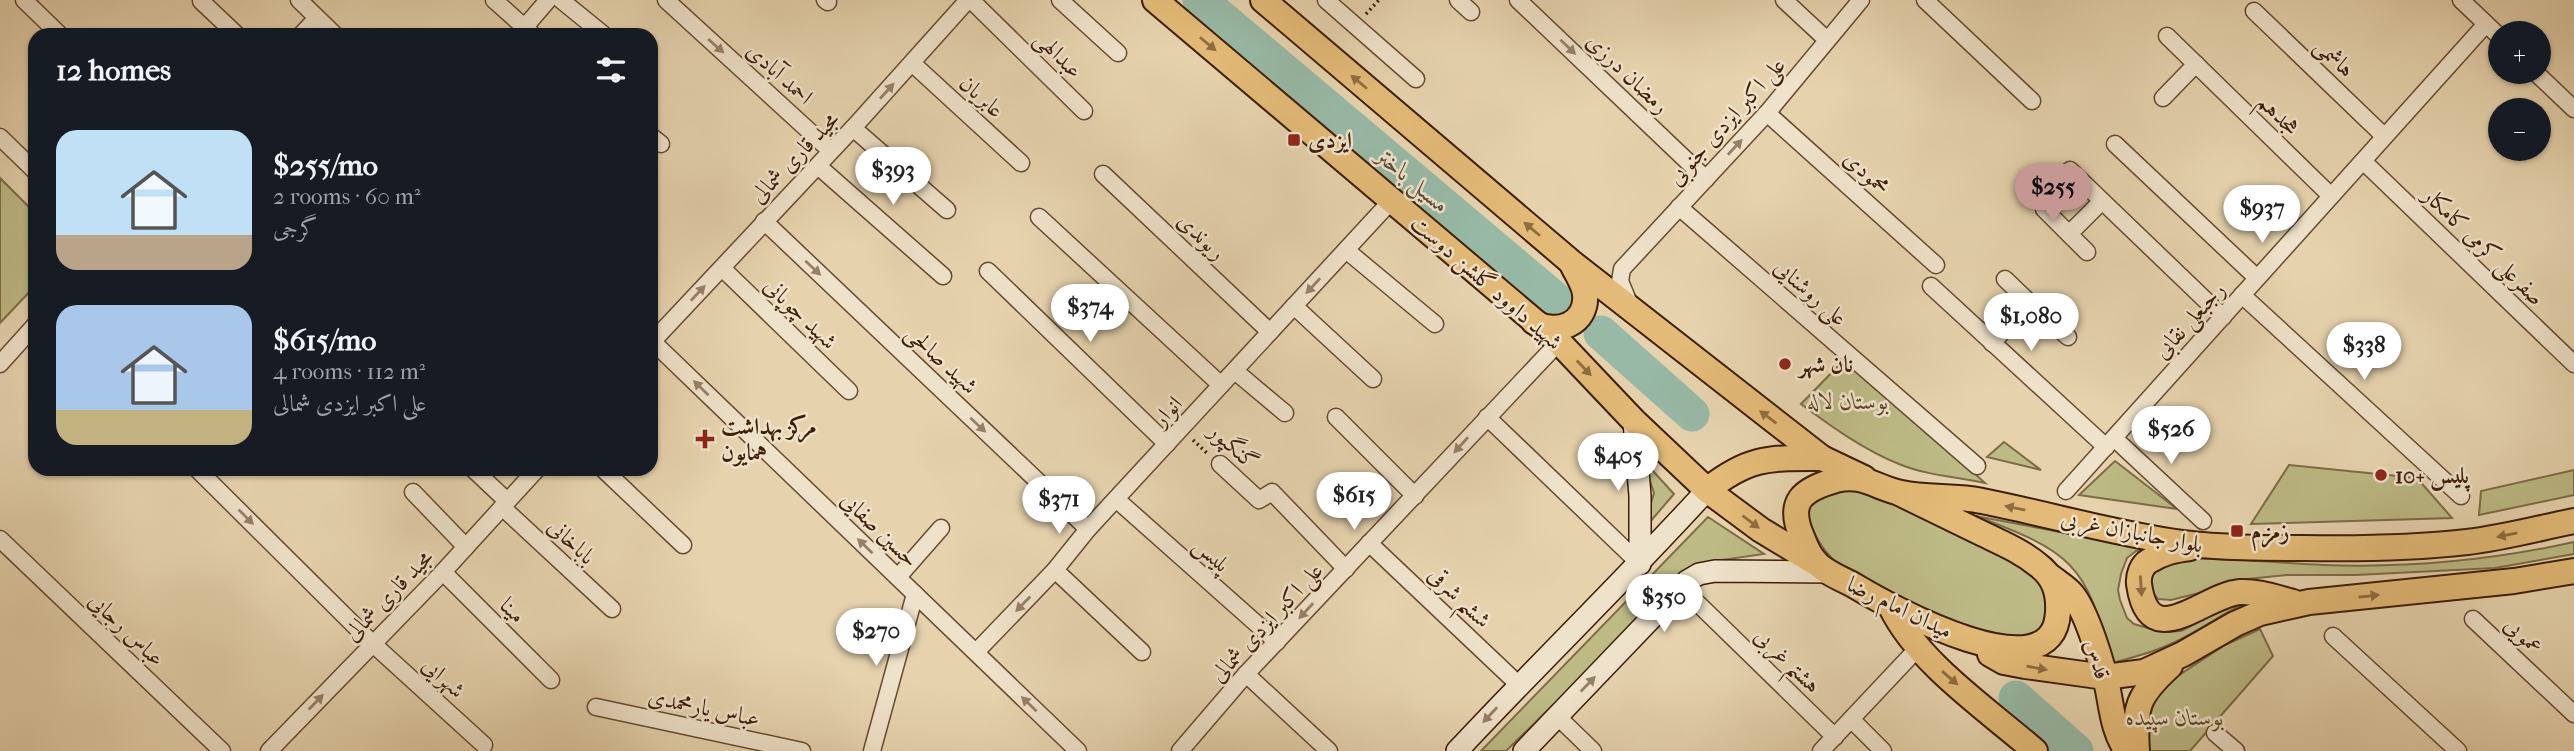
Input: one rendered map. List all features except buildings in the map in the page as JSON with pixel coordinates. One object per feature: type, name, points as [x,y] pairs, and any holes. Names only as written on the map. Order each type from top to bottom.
[{"type":"main road","name":"شهید داوود گلشن دوست","points":[[1156,0],[1559,342],[1634,421],[1707,490],[1761,530],[1823,568]]},
{"type":"main road","points":[[1263,0],[1571,262],[1822,458],[2015,549],[2039,565],[2051,577]]},
{"type":"main road","points":[[1534,321],[1548,328],[1558,329],[1576,320],[1582,311],[1585,292],[1571,262]]},
{"type":"main road","points":[[1634,421],[1640,496],[1640,564]]},
{"type":"main road","points":[[1457,751],[1640,564],[1707,490],[1740,467],[1757,461],[1773,458],[1822,458]]},
{"type":"main road","points":[[1524,751],[1680,586],[1699,574],[1715,571],[1823,568],[1796,521],[1795,511],[1799,502],[1807,492],[1817,486],[1840,479],[1864,479]]},
{"type":"main road","name":"بلوار جانبازان غربی","points":[[1899,493],[1977,499],[2179,542],[2234,548],[2358,549],[2468,542],[2574,521]]},
{"type":"main road","points":[[2234,548],[2192,547],[2167,550],[2144,563],[2138,578],[2146,608],[2156,618],[2172,620],[2227,595],[2241,592],[2301,604]]},
{"type":"main road","name":"میدان امام رضا","points":[[1823,568],[1931,627],[1976,642],[2016,648],[2029,648],[2049,638],[2057,622],[2056,588],[2051,577]]},
{"type":"main road","points":[[1976,642],[2004,662],[2105,677],[2144,671],[2183,654],[2260,612],[2301,604],[2514,581],[2574,571]]},
{"type":"main road","name":"قدس","points":[[2051,577],[2072,594],[2090,630],[2105,677],[2112,719],[2127,751]]},
{"type":"main road","points":[[1891,607],[1900,626],[1917,649],[2035,751]]},
{"type":"main road","points":[[2137,751],[2135,721],[2141,697],[2183,654]]},
{"type":"street","points":[[24,0],[53,28]]},
{"type":"street","points":[[299,0],[328,28]]},
{"type":"street","points":[[494,0],[520,28]]},
{"type":"street","points":[[528,28],[548,0]]},
{"type":"street","points":[[561,0],[595,28]]},
{"type":"street","name":"احمد آبادی","points":[[666,0],[831,151]]},
{"type":"street","name":"مجید قاری شمالی","points":[[658,334],[818,166],[970,0]]},
{"type":"street","name":"عبدالهی","points":[[970,0],[1084,111]]},
{"type":"street","points":[[1060,0],[1118,53]]},
{"type":"street","points":[[1326,0],[1416,79]]},
{"type":"street","points":[[1458,0],[1471,12]]},
{"type":"street","name":"رمضان درزی","points":[[1518,0],[1706,179]]},
{"type":"street","points":[[1784,0],[1827,40]]},
{"type":"street","name":"علی اکبر ایزدی جنوبی","points":[[1651,323],[1627,300],[1620,282],[1622,269],[1767,113],[1861,0]]},
{"type":"street","points":[[1925,0],[2032,101]]},
{"type":"street","points":[[2461,0],[2486,23]]},
{"type":"street","points":[[201,2],[229,28]]},
{"type":"street","name":"هاشمی","points":[[2253,11],[2384,136]]},
{"type":"street","points":[[308,28],[317,18]]},
{"type":"street","name":"رجبعلی نقابی","points":[[2066,491],[2486,23]]},
{"type":"street","name":"هجدهم","points":[[2167,36],[2331,196]]},
{"type":"street","name":"عابریان","points":[[912,63],[1021,163]]},
{"type":"street","points":[[2163,98],[2196,64]]},
{"type":"street","points":[[2548,84],[2574,109]]},
{"type":"street","name":"محمودی","points":[[1767,113],[1936,265]]},
{"type":"street","points":[[853,128],[947,211]]},
{"type":"street","points":[[0,137],[28,164]]},
{"type":"street","points":[[2115,144],[2257,278]]},
{"type":"street","name":"صفرعلی کرمی کامکار","points":[[2363,161],[2574,364]]},
{"type":"street","points":[[818,166],[943,276]]},
{"type":"street","points":[[2070,170],[2223,317]]},
{"type":"street","name":"ریوندی","points":[[1103,174],[1270,332]]},
{"type":"street","name":"انوار","points":[[976,652],[1392,200]]},
{"type":"street","points":[[2069,234],[2102,201]]},
{"type":"street","name":"علی روشنایی","points":[[1679,207],[1977,466]]},
{"type":"street","points":[[2044,209],[2087,252]]},
{"type":"street","points":[[1039,217],[1221,385]]},
{"type":"street","name":"شهید صالحی","points":[[764,221],[1088,529]]},
{"type":"street","points":[[1346,250],[1435,324]]},
{"type":"street","name":"شهید چوپانی","points":[[722,268],[849,391]]},
{"type":"street","points":[[988,271],[1167,444]]},
{"type":"street","points":[[2005,279],[2068,337]]},
{"type":"street","points":[[1931,286],[1993,343],[2203,521]]},
{"type":"street","points":[[2242,295],[2461,496]]},
{"type":"street","points":[[1993,343],[2030,303]]},
{"type":"street","points":[[1294,306],[1373,379]]},
{"type":"street","points":[[0,364],[28,333]]},
{"type":"street","name":"علی اکبر ایزدی شمالی","points":[[1180,751],[1246,674],[1559,342]]},
{"type":"street","name":"حسین صفایی","points":[[658,348],[1078,751]]},
{"type":"street","points":[[1234,371],[1285,413]]},
{"type":"street","points":[[1336,417],[1415,496]]},
{"type":"street","points":[[1487,417],[1640,564]]},
{"type":"street","name":"گنگپور","points":[[1220,464],[1259,500],[1272,492],[1346,569]]},
{"type":"street","name":"شهرایی","points":[[204,476],[372,643],[484,745]]},
{"type":"street","name":"باباخانی","points":[[480,476],[612,609]]},
{"type":"street","name":"مجید قاری شمالی","points":[[269,751],[443,572],[531,476]]},
{"type":"street","points":[[610,476],[683,545]]},
{"type":"street","points":[[413,492],[466,547]]},
{"type":"street","name":"پلیس","points":[[1116,499],[1277,642]]},
{"type":"street","points":[[898,577],[941,528]]},
{"type":"street","name":"عباس رجایی","points":[[0,540],[222,751]]},
{"type":"street","name":"ششم شرقی","points":[[1369,543],[1519,685]]},
{"type":"street","points":[[1055,569],[1143,652]]},
{"type":"street","name":"مینا","points":[[443,572],[551,680]]},
{"type":"street","name":"هشتم غربی","points":[[1680,586],[1835,737]]},
{"type":"street","points":[[873,751],[915,594]]},
{"type":"street","name":"عمویی","points":[[2473,619],[2574,714]]},
{"type":"street","points":[[2333,636],[2458,751]]},
{"type":"street","points":[[1821,751],[1917,649]]},
{"type":"street","points":[[1246,674],[1329,751]]},
{"type":"street","name":"عباس یارمحمدی","points":[[596,707],[802,751]]},
{"type":"street","points":[[1557,716],[1593,751]]},
{"type":"street","points":[[1852,720],[1883,751]]},
{"type":"street","points":[[2215,733],[2236,751]]},
{"type":"path","name":"گنگپور","points":[[1181,429],[1220,464]]},
{"type":"green space","points":[[0,178],[28,206],[28,293],[0,323]]},
{"type":"green space","name":"بوستان لاله","points":[[1846,358],[1985,483],[1930,473],[1899,464],[1861,445],[1801,404]]},
{"type":"green space","points":[[2004,442],[2041,470],[1987,457]]},
{"type":"green space","points":[[1643,460],[1674,494],[1643,530],[1654,493]]},
{"type":"green space","points":[[2115,461],[2177,509],[2079,495]]},
{"type":"green space","points":[[2289,465],[2417,478],[2452,518],[2251,524]]},
{"type":"green space","points":[[2574,470],[2574,495],[2479,515],[2481,491]]},
{"type":"green space","points":[[1848,489],[1875,494],[2028,566],[2037,577],[2050,606],[2042,632],[2022,639],[2007,638],[1985,631],[1897,596],[1836,562],[1820,543],[1804,507],[1813,497]]},
{"type":"green space","points":[[1976,516],[2149,549],[2136,551],[2127,558],[2121,574],[2118,590],[2120,600],[2127,618],[2134,624],[2162,632],[2181,631],[2235,603],[2256,598],[2174,643],[2109,664],[2093,603],[2083,582],[2070,565],[2033,540]]},
{"type":"green space","points":[[1708,517],[1764,554],[1715,561],[1687,569],[1506,751],[1481,751]]},
{"type":"green space","points":[[2574,542],[2574,554],[2495,568],[2356,575],[2287,575],[2228,581],[2211,590],[2171,600],[2158,599],[2151,590],[2151,573],[2181,560],[2216,559],[2356,566],[2419,564],[2513,554]]},
{"type":"green space","name":"بوستان سپیده","points":[[2260,629],[2273,656],[2190,751],[2147,751],[2140,728],[2158,689],[2225,645]]},
{"type":"waterway","name":"مسیل باختر","points":[[1200,0],[1562,305]]},
{"type":"waterway","name":"مسیل باختر","points":[[1601,333],[1692,414]]},
{"type":"waterway","name":"مسیل باختر","points":[[2016,698],[2076,751]]},
{"type":"place","name":"ایزدی","points":[[1294,140]]},
{"type":"place","name":"نان شهر","points":[[1785,364]]},
{"type":"place","name":"مرکز بهداشت همایون","points":[[705,439]]},
{"type":"place","name":"پلیس +10","points":[[2381,475]]},
{"type":"place","name":"زمزم","points":[[2237,531]]}]
